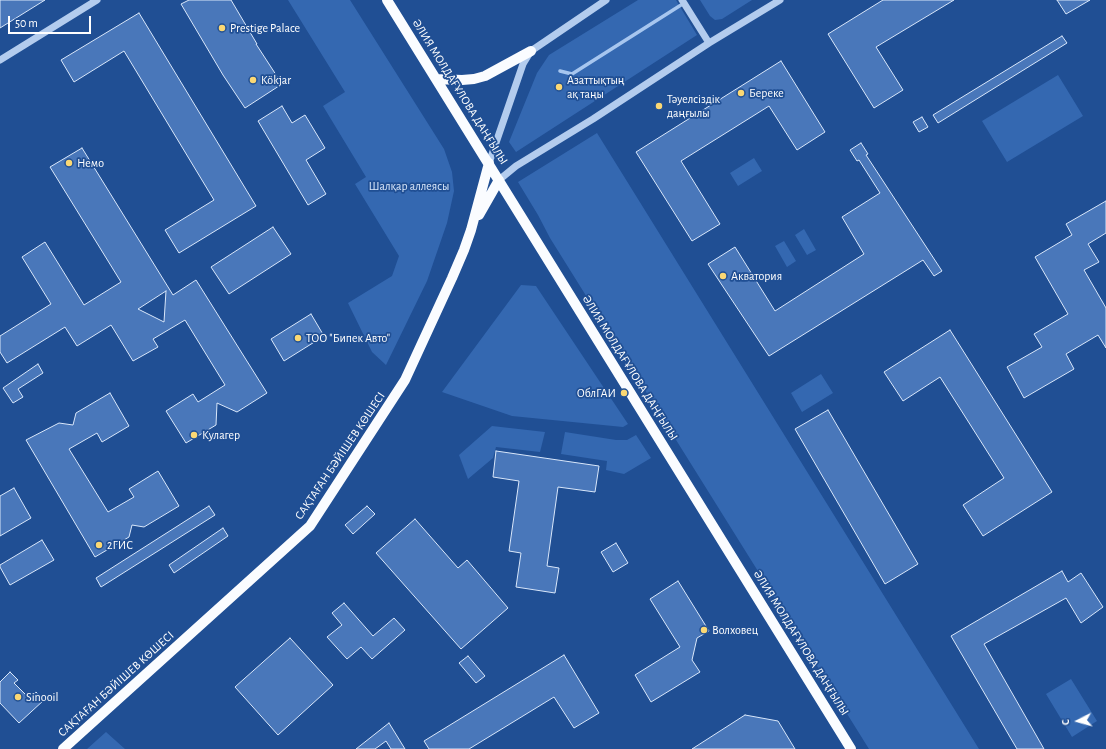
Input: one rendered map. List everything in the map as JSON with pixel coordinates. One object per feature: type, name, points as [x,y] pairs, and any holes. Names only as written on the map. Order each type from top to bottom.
[{"type":"main road","name":"ӘЛИЯ МОЛДАҒҰЛОВА ДАҢҒЫЛЫ","points":[[387,0],[851,749]]},
{"type":"main road","points":[[437,79],[462,80],[485,76],[531,51]]},
{"type":"main road","name":"САҚТАҒАН БӘЙІШЕВ КӨШЕСІ","points":[[64,749],[310,526],[400,390],[452,278],[471,230],[489,164]]},
{"type":"main road","name":"САҚТАҒАН БӘЙІШЕВ КӨШЕСІ","points":[[471,230],[499,180]]},
{"type":"street","points":[[0,60],[98,0]]},
{"type":"street","points":[[489,164],[523,64],[531,51],[606,0]]},
{"type":"street","points":[[682,0],[709,44]]},
{"type":"street","points":[[499,180],[516,166],[780,0]]},
{"type":"green space","name":"Шалқар аллеясы","points":[[288,0],[350,0],[444,149],[452,172],[454,191],[447,223],[427,281],[386,365],[372,352],[348,303],[392,276],[399,256],[355,184],[366,177],[323,106],[345,92]]},
{"type":"green space","points":[[638,0],[676,0],[697,35],[516,152],[509,142],[537,73],[549,55]]},
{"type":"green space","points":[[700,0],[752,0],[722,19],[715,20],[710,16]]},
{"type":"green space","points":[[1058,75],[1083,116],[1007,162],[982,121]]},
{"type":"green space","points":[[597,133],[979,749],[869,749],[550,238],[518,182]]},
{"type":"green space","points":[[754,158],[762,171],[738,186],[730,173]]},
{"type":"green space","points":[[804,229],[816,250],[807,255],[795,235]]},
{"type":"green space","points":[[784,241],[796,261],[787,267],[775,246]]},
{"type":"green space","points":[[521,285],[536,286],[628,424],[623,427],[512,416],[442,392]]},
{"type":"green space","points":[[821,374],[833,393],[802,412],[791,393]]},
{"type":"green space","points":[[492,426],[545,432],[540,452],[496,447],[493,458],[468,479],[459,455]]},
{"type":"green space","points":[[565,432],[616,440],[627,440],[636,435],[651,458],[624,474],[606,470],[607,461],[561,454]]},
{"type":"green space","points":[[1071,679],[1097,721],[1072,737],[1046,694]]},
{"type":"green space","points":[[106,732],[125,749],[87,749]]},
{"type":"building","points":[[0,0],[45,0],[0,28]]},
{"type":"building","points":[[189,0],[231,0],[256,44],[282,84],[245,108],[223,75],[181,4]]},
{"type":"building","points":[[883,0],[954,0],[876,47],[903,90],[874,108],[828,34]]},
{"type":"building","points":[[1057,0],[1090,0],[1066,14]]},
{"type":"building","points":[[139,13],[256,206],[179,253],[165,230],[214,200],[124,51],[74,82],[61,60]]},
{"type":"building","points":[[1062,36],[1067,43],[938,123],[933,115]]},
{"type":"building","points":[[781,61],[825,132],[797,150],[769,106],[681,161],[720,224],[692,241],[636,152]]},
{"type":"building","points":[[282,106],[292,123],[305,115],[325,148],[306,160],[326,194],[308,205],[258,121]]},
{"type":"building","points":[[922,117],[928,127],[919,132],[913,122]]},
{"type":"building","points":[[861,143],[868,154],[866,155],[942,271],[934,276],[923,260],[769,356],[708,264],[735,247],[775,311],[864,254],[842,217],[880,193],[859,160],[857,161],[850,150]]},
{"type":"building","points":[[82,148],[173,295],[196,280],[267,393],[237,412],[217,403],[216,425],[186,443],[166,411],[193,394],[198,402],[225,385],[185,320],[153,339],[158,347],[133,361],[111,325],[77,346],[65,327],[7,363],[0,352],[0,336],[51,304],[22,257],[45,242],[84,305],[121,282],[50,167]],"holes":[[[166,291],[164,322],[138,309]]]},
{"type":"building","points":[[1106,201],[1106,233],[1088,244],[1099,262],[1084,270],[1106,308],[1106,348],[1098,335],[1066,354],[1074,369],[1024,398],[1007,367],[1042,347],[1034,334],[1068,314],[1035,257],[1072,235],[1066,224]]},
{"type":"building","points":[[273,227],[291,254],[229,294],[211,267]]},
{"type":"building","name":"ТОО \"Бипек Авто\"","points":[[311,314],[324,336],[284,361],[271,339]]},
{"type":"building","points":[[950,330],[1052,492],[983,536],[963,505],[1004,478],[940,377],[903,401],[884,372]]},
{"type":"building","points":[[38,364],[43,373],[18,389],[23,397],[13,403],[3,388]]},
{"type":"building","points":[[110,393],[129,426],[102,442],[97,433],[69,449],[108,512],[134,497],[129,489],[158,471],[179,506],[144,527],[132,525],[129,537],[95,557],[26,440],[59,423],[73,425],[76,413]]},
{"type":"building","points":[[828,410],[918,564],[885,584],[795,429]]},
{"type":"building","points":[[496,451],[599,466],[595,492],[558,487],[547,566],[559,568],[555,593],[516,587],[521,553],[509,551],[519,481],[493,477]]},
{"type":"building","points":[[14,488],[31,518],[0,536],[0,496]]},
{"type":"building","points":[[209,506],[215,515],[101,587],[96,578]]},
{"type":"building","points":[[367,506],[375,514],[353,534],[345,525]]},
{"type":"building","points":[[415,519],[458,568],[467,560],[508,608],[461,649],[376,553]]},
{"type":"building","points":[[223,528],[228,536],[174,573],[169,565]]},
{"type":"building","points":[[42,540],[54,560],[10,585],[0,565]]},
{"type":"building","points":[[616,543],[628,563],[613,572],[601,552]]},
{"type":"building","points":[[1062,571],[1068,582],[1081,573],[1103,607],[1081,623],[1066,598],[984,644],[1044,749],[1017,749],[951,636]]},
{"type":"building","points":[[678,581],[709,631],[697,638],[692,660],[700,672],[651,702],[635,675],[680,647],[650,599]]},
{"type":"building","points":[[344,603],[373,636],[394,618],[405,630],[372,659],[361,647],[347,659],[327,637],[342,625],[332,613]]},
{"type":"building","points":[[290,638],[333,685],[278,735],[235,687]]},
{"type":"building","points":[[564,655],[599,713],[574,728],[554,697],[469,749],[429,749],[424,741]]},
{"type":"building","points":[[468,656],[485,676],[476,683],[459,663]]},
{"type":"building","name":"Sinooil","points":[[10,672],[18,680],[14,683],[29,698],[36,692],[44,700],[19,723],[0,703],[0,682]]},
{"type":"building","points":[[745,715],[778,721],[795,749],[692,749]]},
{"type":"building","points":[[389,723],[405,749],[391,749],[386,741],[375,749],[356,749]]},
{"type":"waterway","points":[[560,71],[572,74],[681,5]]},
{"type":"place","name":"Prestige Palace","points":[[222,28]]},
{"type":"place","name":"Kökjar","points":[[253,80]]},
{"type":"place","name":"Азаттықтың ақ таңы","points":[[559,87]]},
{"type":"place","name":"Береке","points":[[741,93]]},
{"type":"place","name":"Тәуелсіздік даңғылы","points":[[659,106]]},
{"type":"place","name":"Немо","points":[[69,163]]},
{"type":"place","name":"Акватория","points":[[723,276]]},
{"type":"place","name":"ТОО \"Бипек Авто\"","points":[[298,338]]},
{"type":"place","name":"ОблГАИ","points":[[624,393]]},
{"type":"place","name":"Кулагер","points":[[194,435]]},
{"type":"place","name":"2ГИС","points":[[99,545]]},
{"type":"place","name":"Волховец","points":[[704,630]]},
{"type":"place","name":"Sinooil","points":[[18,697]]}]
